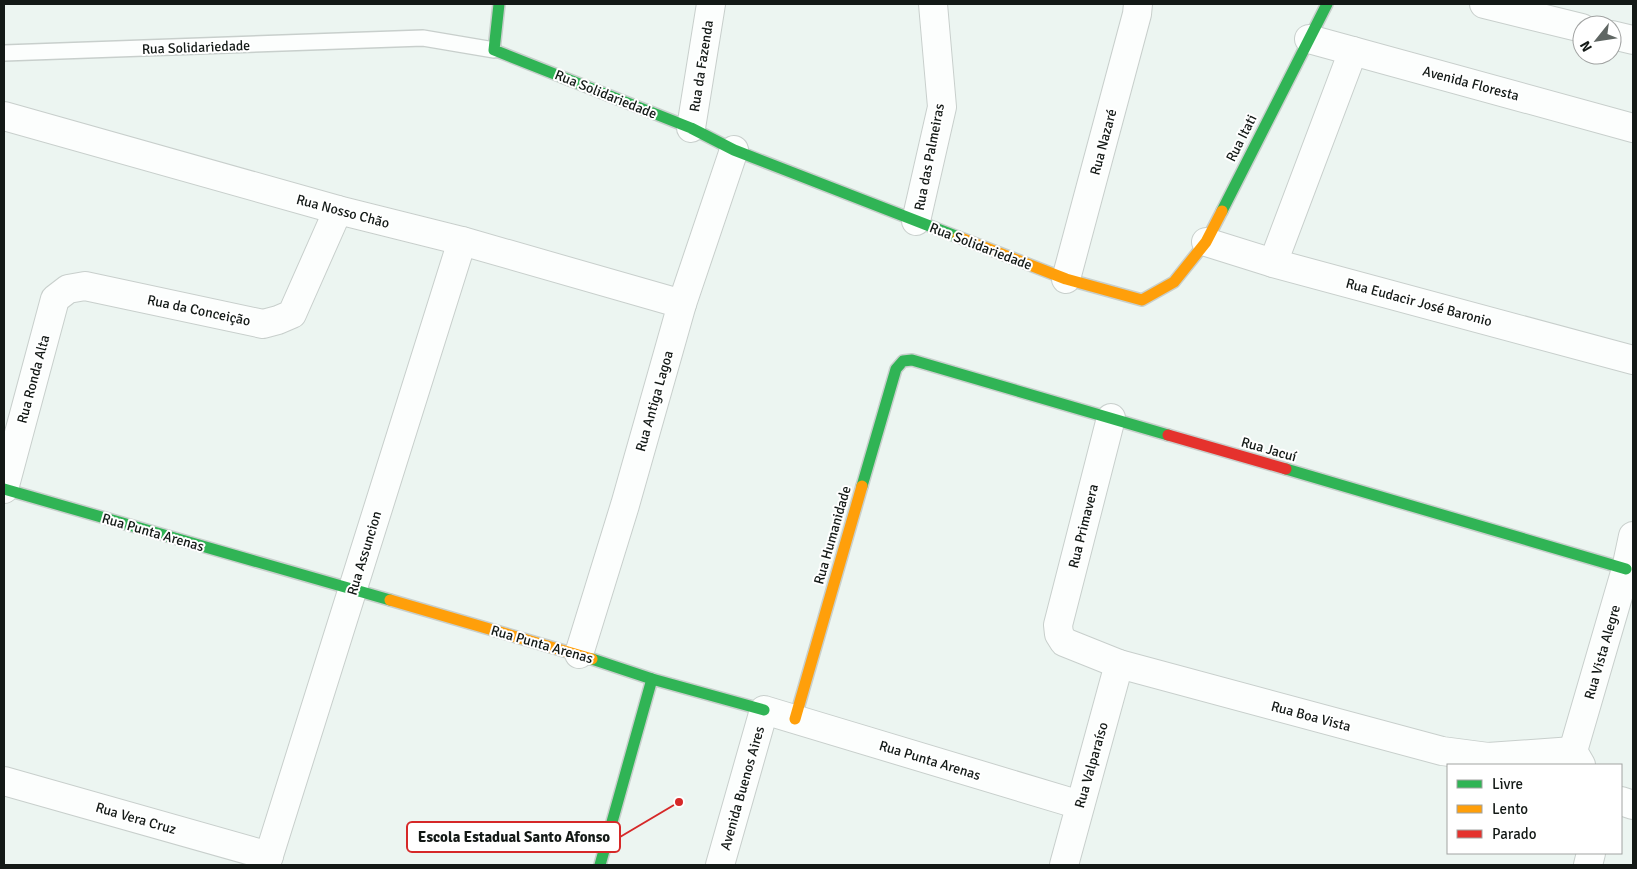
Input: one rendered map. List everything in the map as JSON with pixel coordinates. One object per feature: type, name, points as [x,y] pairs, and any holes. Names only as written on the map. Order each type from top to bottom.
[{"type":"street","points":[[494,50],[499,4]]},
{"type":"street","name":"Rua da Fazenda","points":[[691,128],[711,4]]},
{"type":"street","name":"Rua das Palmeiras","points":[[916,221],[942,107],[934,4]]},
{"type":"street","name":"Rua Nazaré","points":[[1066,279],[1138,4]]},
{"type":"street","name":"Rua Itati","points":[[1174,282],[1206,242],[1327,4]]},
{"type":"street","points":[[1484,4],[1572,26]]},
{"type":"street","name":"Avenida Floresta","points":[[1309,39],[1633,128]]},
{"type":"street","name":"Rua Solidariedade","points":[[494,50],[691,128],[734,150],[1066,279],[1142,300],[1174,282]]},
{"type":"street","points":[[1273,263],[1353,51]]},
{"type":"street","name":"Rua Nosso Chão","points":[[4,116],[338,210],[462,241],[682,304]]},
{"type":"street","name":"Rua Antiga Lagoa","points":[[579,654],[682,304],[734,150]]},
{"type":"street","name":"Rua da Conceição","points":[[55,299],[68,289],[85,286],[263,324],[278,320],[292,314],[338,210]]},
{"type":"street","name":"Rua Assuncion","points":[[267,861],[462,241]]},
{"type":"street","name":"Rua Eudacir José Baronio","points":[[1206,242],[1273,263],[1633,360]]},
{"type":"street","name":"Rua Ronda Alta","points":[[4,489],[55,299]]},
{"type":"street","name":"Rua Jacuí","points":[[903,361],[912,360],[1626,569]]},
{"type":"street","name":"Rua Humanidade","points":[[795,720],[896,369],[903,361]]},
{"type":"street","name":"Rua Primavera","points":[[1060,634],[1058,625],[1111,418]]},
{"type":"street","name":"Rua Punta Arenas","points":[[4,489],[579,654],[652,679],[764,710],[1080,804]]},
{"type":"street","name":"Rua Vista Alegre","points":[[1577,758],[1633,536]]},
{"type":"street","name":"Rua Boa Vista","points":[[1060,634],[1064,642],[1119,664],[1442,751],[1488,757],[1577,758]]},
{"type":"street","name":"Rua Valparaíso","points":[[1064,865],[1119,664]]},
{"type":"street","points":[[600,865],[652,679]]},
{"type":"street","name":"Avenida Buenos Aires","points":[[720,865],[764,710]]},
{"type":"street","name":"Rua Vera Cruz","points":[[4,781],[267,861]]},
{"type":"lane","name":"Rua Solidariedade","points":[[4,53],[423,38],[494,50]]},
{"type":"traffic: fast","points":[[499,4],[494,50],[691,128],[734,150],[958,237]]},
{"type":"traffic: fast","points":[[1222,211],[1327,4]]},
{"type":"traffic: fast","points":[[862,486],[896,369],[903,361],[912,360],[1168,435]]},
{"type":"traffic: fast","points":[[1286,469],[1626,569]]},
{"type":"traffic: fast","points":[[4,489],[390,600]]},
{"type":"traffic: fast","points":[[592,659],[652,679],[764,710]]},
{"type":"traffic: fast","points":[[600,865],[652,679]]},
{"type":"traffic: slow","points":[[958,237],[1066,279],[1142,300],[1174,282],[1206,242],[1222,211]]},
{"type":"traffic: slow","points":[[795,719],[862,486]]},
{"type":"traffic: slow","points":[[390,600],[592,659]]},
{"type":"traffic: jam","points":[[1168,435],[1286,469]]},
{"type":"place","name":"Escola Estadual Santo Afonso","points":[[679,802]]}]
